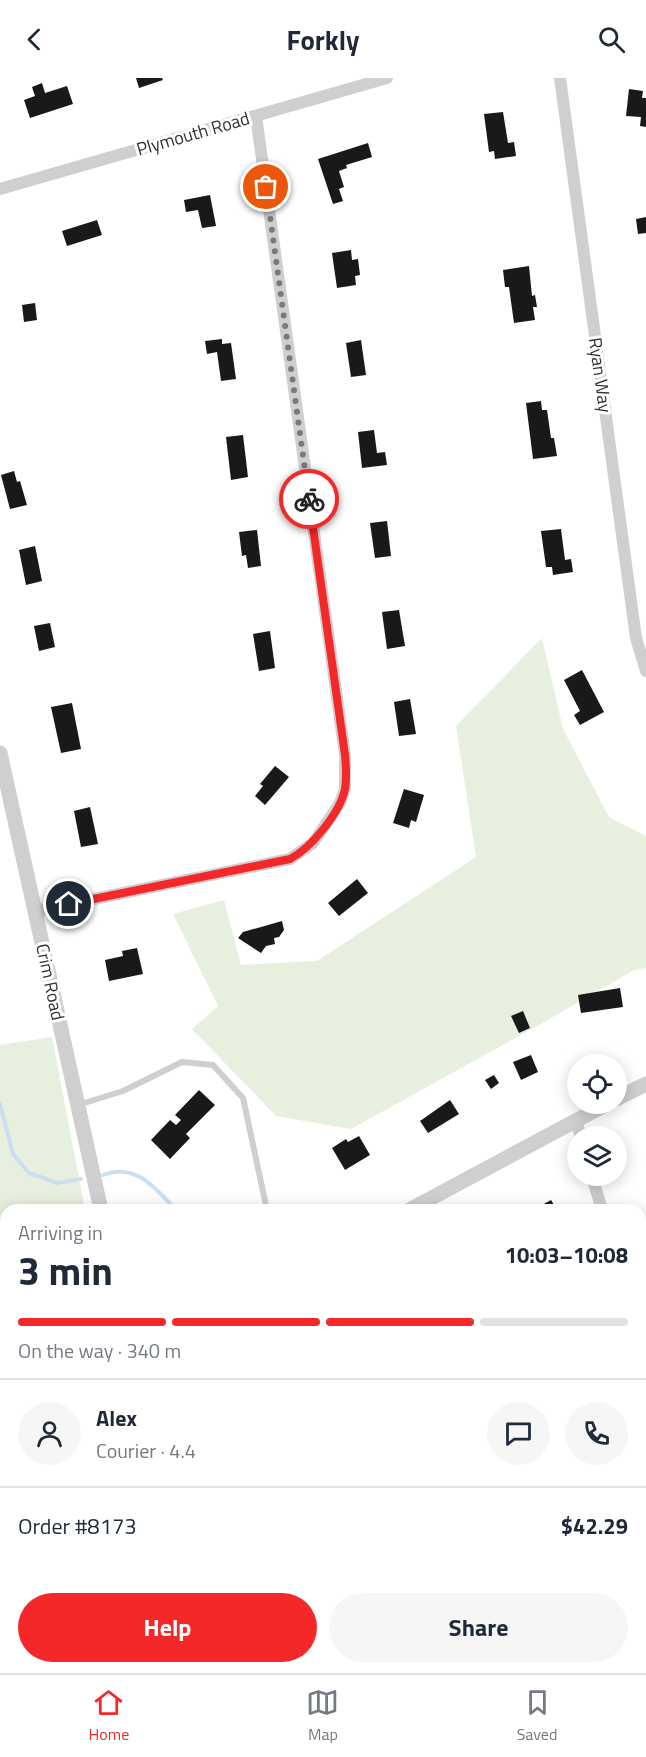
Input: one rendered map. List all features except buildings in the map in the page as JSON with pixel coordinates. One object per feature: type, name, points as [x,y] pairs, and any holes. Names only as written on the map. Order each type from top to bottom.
[{"type":"street","name":"Plymouth Road","points":[[0,189],[387,78]]},
{"type":"street","name":"Ryan Way","points":[[560,78],[636,638],[646,671]]},
{"type":"street","points":[[35,911],[290,859],[313,843],[340,803],[345,789],[345,755],[256,116]]},
{"type":"street","name":"Crim Road","points":[[0,753],[100,1204]]},
{"type":"street","points":[[627,1094],[646,1084]]},
{"type":"street","points":[[420,1204],[588,1114]]},
{"type":"street","points":[[576,1120],[578,1126]]},
{"type":"street","points":[[595,1186],[600,1204]]},
{"type":"lane","points":[[78,1106],[123,1091],[182,1062],[213,1065],[243,1098],[266,1204]]},
{"type":"green space","points":[[542,638],[563,729],[609,817],[646,836],[646,968],[634,970],[351,1129],[276,1116],[192,1029],[218,1006],[173,914],[224,900],[241,965],[317,961],[476,857],[456,726]]},
{"type":"green space","points":[[52,1037],[84,1204],[0,1204],[0,1045]]},
{"type":"waterway","points":[[0,1104],[13,1154],[29,1173],[57,1183],[81,1179]]},
{"type":"waterway","points":[[103,1175],[115,1172],[135,1175],[153,1186],[170,1204]]},
{"type":"way so far","points":[[266,187],[309,499]]},
{"type":"route","points":[[69,904],[290,859],[313,843],[340,803],[345,789],[345,755],[309,499]]}]
